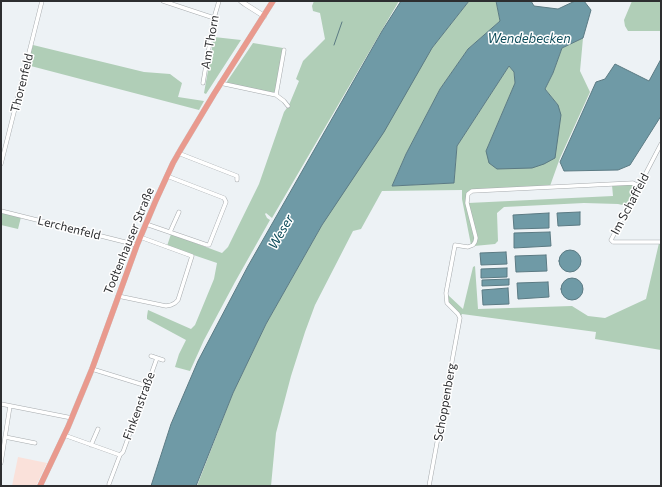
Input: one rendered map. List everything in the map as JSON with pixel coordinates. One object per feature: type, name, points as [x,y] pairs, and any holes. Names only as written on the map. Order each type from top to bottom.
[{"type":"main road","name":"Todtenhauser Straße","points":[[40,486],[72,418],[92,369],[140,237],[178,153],[220,83],[273,1]]},
{"type":"street","name":"Thorenfeld","points":[[1,164],[42,1]]},
{"type":"street","points":[[163,1],[214,18]]},
{"type":"street","name":"Am Thorn","points":[[203,84],[214,18],[219,1]]},
{"type":"street","points":[[241,1],[264,16]]},
{"type":"street","points":[[276,95],[284,50]]},
{"type":"street","points":[[220,83],[276,95],[284,100],[288,106]]},
{"type":"street","name":"Im Schaffeld","points":[[661,144],[611,240],[613,242],[661,242]]},
{"type":"street","points":[[178,153],[237,176],[237,180]]},
{"type":"street","points":[[146,224],[208,246],[209,245],[226,202],[224,198],[167,176]]},
{"type":"street","name":"Schoppenberg","points":[[429,486],[460,318],[458,314],[446,303],[446,293],[456,245],[468,247],[473,245],[476,238],[467,203],[468,194],[472,191],[633,183],[639,186]]},
{"type":"street","name":"Lerchenfeld","points":[[1,211],[137,245]]},
{"type":"street","points":[[170,232],[179,212]]},
{"type":"street","points":[[118,296],[166,306],[175,303],[178,300],[192,256],[140,237]]},
{"type":"street","name":"Finkenstraße","points":[[151,356],[163,360]]},
{"type":"street","name":"Finkenstraße","points":[[109,484],[120,455],[123,452],[157,358]]},
{"type":"street","points":[[92,369],[147,386]]},
{"type":"street","points":[[1,404],[72,418]]},
{"type":"street","points":[[1,463],[10,406]]},
{"type":"street","points":[[91,445],[98,429]]},
{"type":"street","name":"Finkenstraße","points":[[64,436],[120,455]]},
{"type":"street","points":[[5,437],[35,443]]},
{"type":"shaded area","points":[[18,457],[47,463],[36,486],[12,486]]},
{"type":"green space","points":[[314,1],[399,1],[272,218],[266,213],[265,214],[270,220],[204,340],[190,371],[175,367],[179,354],[186,340],[147,319],[148,310],[191,329],[195,325],[214,279],[217,263],[167,246],[171,234],[222,253],[228,247],[259,184],[284,112],[289,105],[299,81],[296,79],[303,61],[325,39],[320,13],[313,11],[312,6]]},
{"type":"green space","points":[[469,1],[496,1],[500,21],[468,49],[440,89],[406,154],[392,186],[454,183],[457,146],[509,66],[514,72],[515,83],[486,151],[558,105],[545,89],[553,73],[562,48],[583,38],[580,71],[590,92],[560,158],[550,186],[472,190],[467,194],[466,199],[475,237],[475,241],[471,245],[462,199],[462,190],[382,191],[361,229],[353,231],[315,305],[291,376],[276,433],[271,486],[197,486],[233,393],[266,324],[322,225],[432,48]]},
{"type":"green space","points":[[632,1],[661,1],[661,31],[628,31],[624,20]]},
{"type":"green space","points":[[214,37],[241,40],[206,94],[204,93]]},
{"type":"green space","points":[[253,43],[283,48],[276,91],[272,93],[226,83]]},
{"type":"green space","points":[[33,45],[144,72],[170,74],[182,83],[178,97],[204,101],[199,110],[27,65]]},
{"type":"green space","points":[[632,184],[635,190],[627,206],[618,204],[584,203],[504,207],[497,213],[498,241],[495,244],[474,246],[476,242],[468,203],[613,196],[612,185]]},
{"type":"green space","points":[[1,212],[21,217],[18,229],[1,225]]},
{"type":"green space","points":[[659,243],[661,244],[661,350],[595,339],[596,332],[462,314],[461,316],[447,302],[448,295],[463,309],[473,267],[475,266],[478,309],[572,306],[588,316],[605,318],[646,299]]},
{"type":"water","name":"Weser","points":[[401,1],[469,1],[432,48],[384,132],[322,225],[266,324],[233,393],[196,486],[151,486],[171,424],[198,361],[248,266],[382,31]]},
{"type":"water","name":"Wendebecken","points":[[496,1],[531,1],[534,6],[558,9],[575,1],[584,1],[591,10],[583,38],[562,48],[553,73],[545,89],[558,105],[561,115],[555,158],[532,168],[497,169],[489,163],[486,151],[515,83],[514,72],[509,66],[457,146],[454,183],[392,186],[406,154],[440,89],[468,49],[500,21]]},
{"type":"water","points":[[661,59],[661,116],[630,165],[618,170],[564,171],[560,162],[596,82],[605,79],[615,64],[649,81]]},
{"type":"water","points":[[580,212],[580,225],[558,226],[557,213]]},
{"type":"water","points":[[549,213],[549,228],[514,229],[513,215]]},
{"type":"water","points":[[550,232],[551,246],[514,248],[514,233]]},
{"type":"water","points":[[570,250],[578,253],[581,261],[578,269],[570,272],[562,269],[559,261],[562,253]]},
{"type":"water","points":[[506,252],[507,264],[481,265],[480,253]]},
{"type":"water","points":[[546,255],[547,271],[516,272],[515,256]]},
{"type":"water","points":[[507,268],[507,277],[481,278],[481,269]]},
{"type":"water","points":[[572,278],[580,281],[583,289],[580,297],[572,300],[564,297],[561,289],[564,281]]},
{"type":"water","points":[[509,279],[509,285],[482,286],[482,280]]},
{"type":"water","points":[[548,282],[549,297],[518,299],[517,283]]},
{"type":"water","points":[[508,288],[509,304],[483,305],[482,290]]},
{"type":"waterway","points":[[334,45],[342,22]]}]
